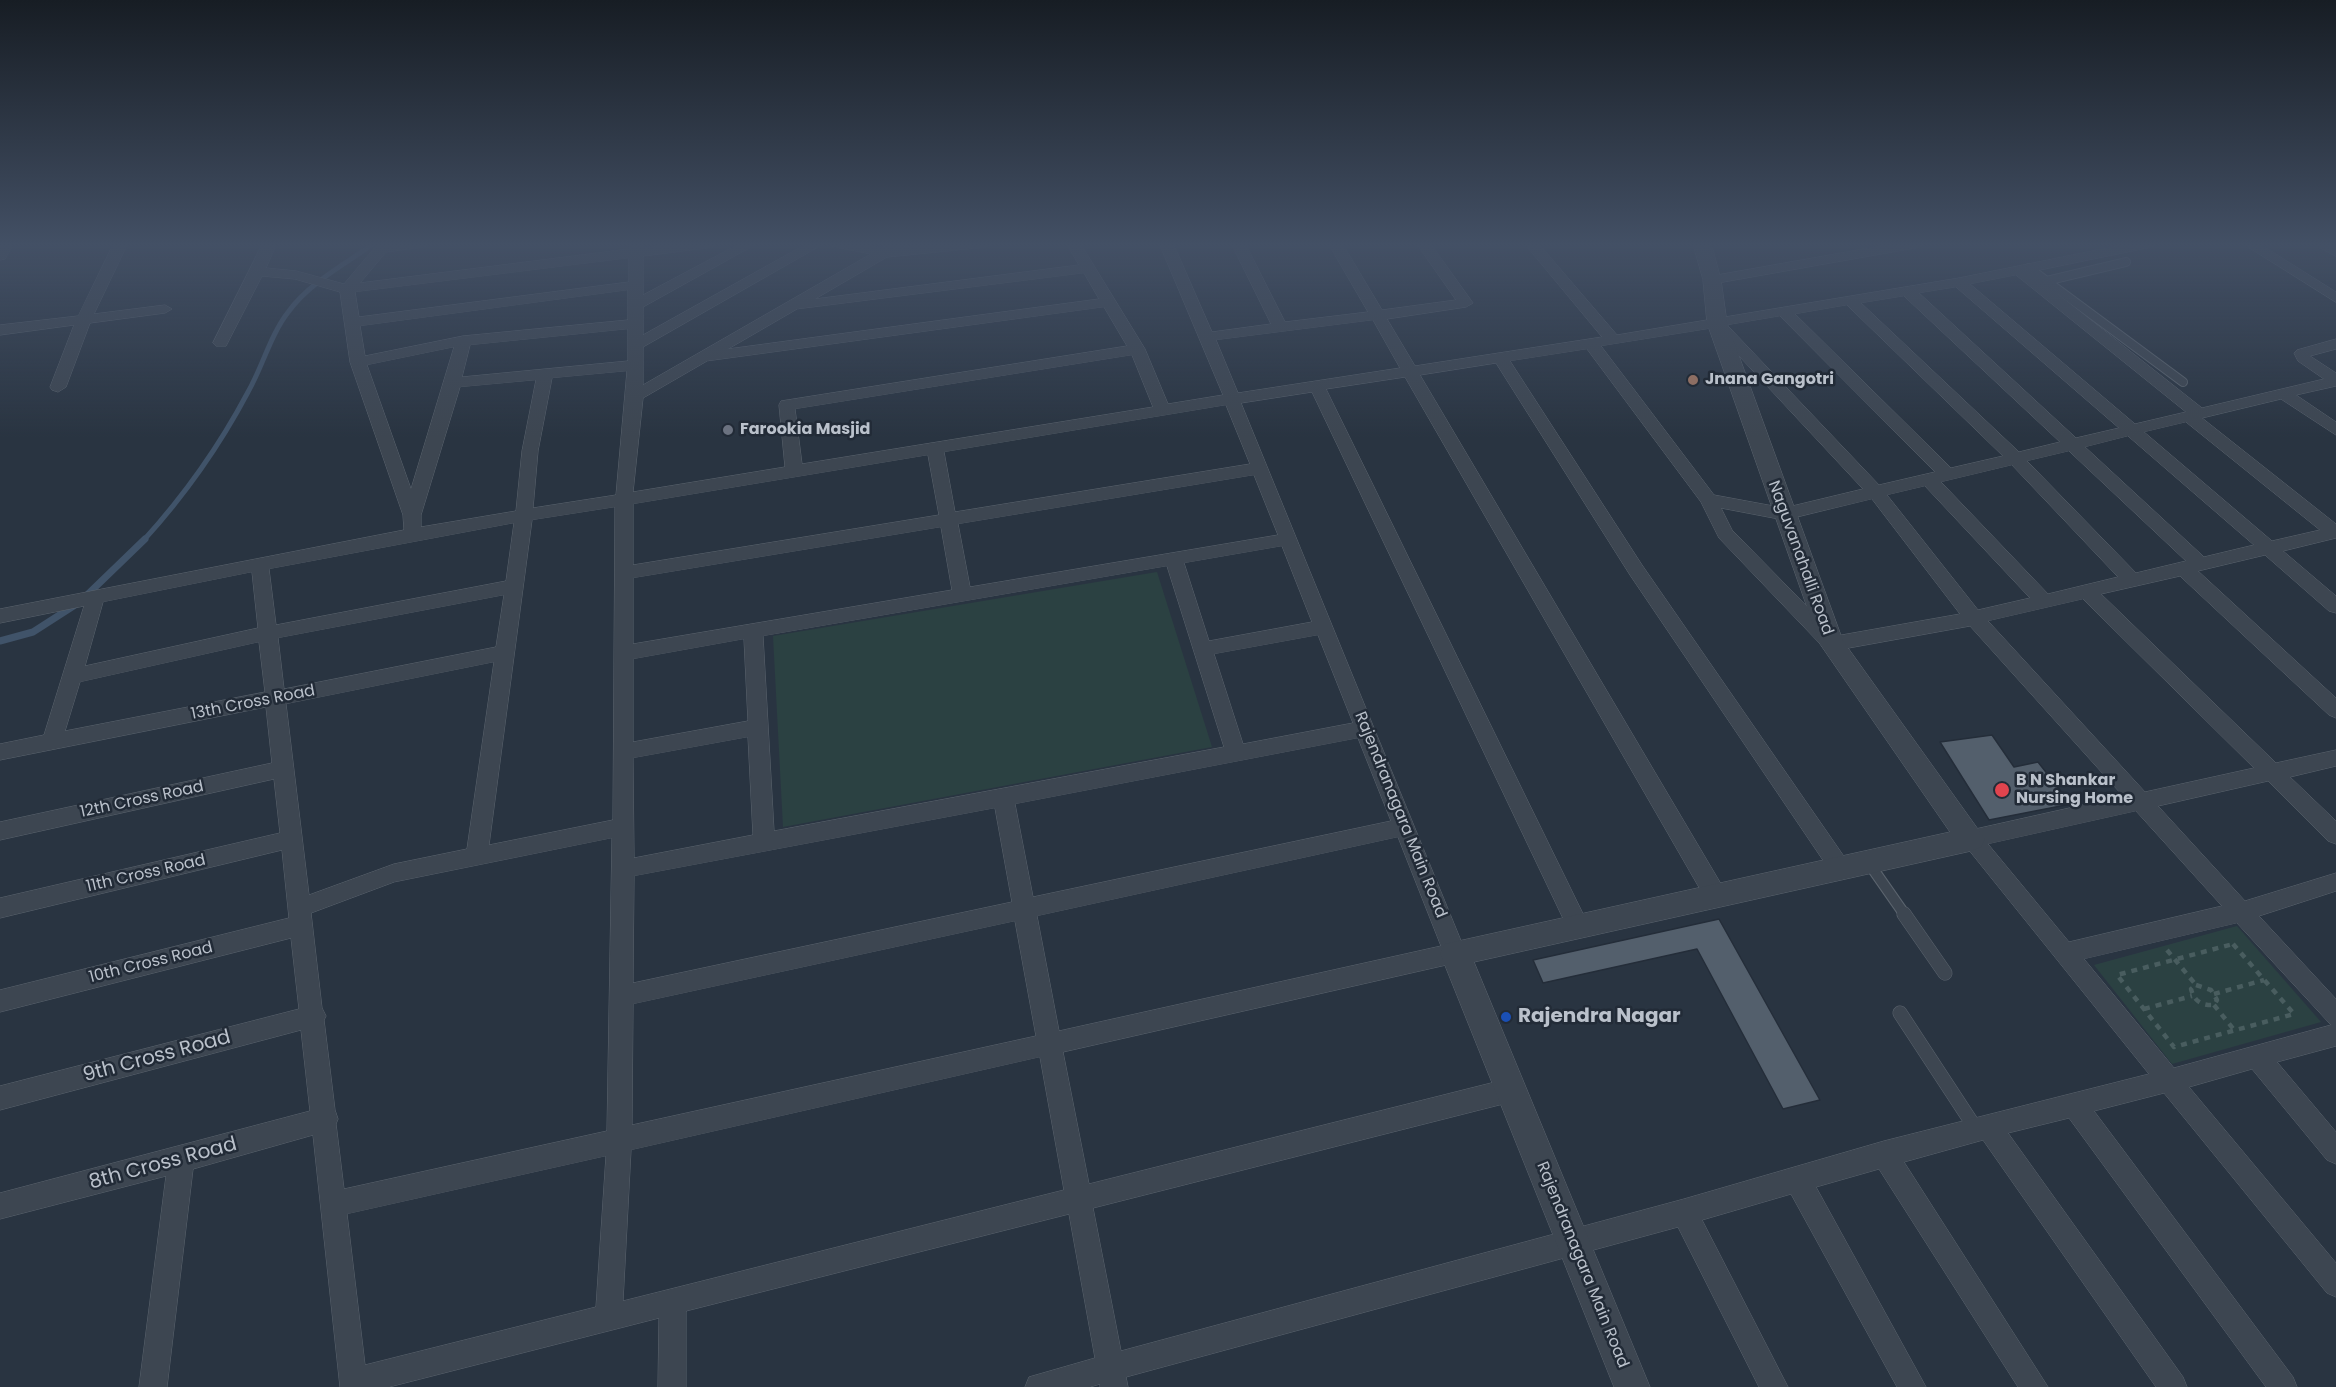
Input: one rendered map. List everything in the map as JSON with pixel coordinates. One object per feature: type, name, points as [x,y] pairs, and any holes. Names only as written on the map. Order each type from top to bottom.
[{"type":"street","points":[[58,387],[90,308]]},
{"type":"street","points":[[221,343],[239,308]]},
{"type":"street","points":[[349,308],[358,362],[411,514],[413,534]]},
{"type":"street","points":[[351,323],[466,308]]},
{"type":"street","points":[[609,1318],[618,1140],[621,996],[624,498],[635,396],[636,308]]},
{"type":"street","points":[[636,345],[703,308]]},
{"type":"street","points":[[635,396],[788,308]]},
{"type":"street","points":[[704,357],[1067,308]]},
{"type":"street","points":[[1112,308],[1137,349],[1163,411]]},
{"type":"street","name":"Rajendranagara Main Road","points":[[1195,308],[1632,1387]]},
{"type":"street","points":[[1271,308],[1280,326]]},
{"type":"street","points":[[1373,308],[1716,896]]},
{"type":"street","points":[[1207,336],[1280,326],[1378,317],[1436,308]]},
{"type":"street","points":[[1586,308],[1613,340]]},
{"type":"street","name":"Naguvanahalli Road","points":[[1715,308],[1717,323],[1832,644],[1971,839]]},
{"type":"street","points":[[0,616],[51,604],[260,566],[413,534],[524,515],[1808,308]]},
{"type":"street","points":[[1858,308],[2014,457],[2132,580]]},
{"type":"street","points":[[1926,308],[2071,444],[2336,711]]},
{"type":"street","points":[[1989,308],[2336,606]]},
{"type":"street","points":[[2069,308],[2336,532]]},
{"type":"street","points":[[0,330],[165,309]]},
{"type":"street","points":[[1784,312],[1946,473]]},
{"type":"street","points":[[1717,323],[1874,490],[1974,618],[2336,1016]]},
{"type":"street","points":[[358,362],[463,341],[636,324]]},
{"type":"street","points":[[411,514],[453,383],[463,341]]},
{"type":"street","points":[[1591,343],[1708,500],[1725,534],[1832,644],[1974,618],[2336,532]]},
{"type":"street","points":[[2336,344],[2302,353],[2303,358],[2336,380]]},
{"type":"street","points":[[794,471],[787,405],[1137,349]]},
{"type":"street","points":[[1501,358],[1636,570],[1854,865]]},
{"type":"street","points":[[453,383],[636,364]]},
{"type":"street","points":[[477,856],[524,515],[530,451],[545,374]]},
{"type":"street","points":[[1708,500],[1784,514],[1874,490],[2336,380]]},
{"type":"street","points":[[1317,386],[1578,926]]},
{"type":"street","points":[[2282,393],[2336,430]]},
{"type":"street","points":[[935,448],[962,595]]},
{"type":"street","points":[[624,573],[1260,468]]},
{"type":"street","points":[[1928,478],[2044,601]]},
{"type":"street","points":[[624,653],[1289,539]]},
{"type":"street","points":[[1174,559],[1236,754]]},
{"type":"street","points":[[260,566],[326,1119],[354,1385],[673,1301],[1511,1090]]},
{"type":"street","points":[[72,676],[268,633],[514,586]]},
{"type":"street","points":[[2086,591],[2336,835]]},
{"type":"street","points":[[52,742],[96,596]]},
{"type":"street","points":[[1203,649],[1324,627]]},
{"type":"street","points":[[753,632],[764,843]]},
{"type":"street","name":"13th Cross Road","points":[[0,752],[505,653]]},
{"type":"street","points":[[623,752],[758,727]]},
{"type":"street","points":[[623,869],[1365,729]]},
{"type":"street","points":[[335,1204],[2336,758]]},
{"type":"street","name":"12th Cross Road","points":[[0,831],[284,769]]},
{"type":"street","points":[[1003,797],[1112,1377]]},
{"type":"street","name":"10th Cross Road","points":[[0,1001],[302,916],[394,873],[623,827]]},
{"type":"street","points":[[621,996],[1405,827]]},
{"type":"street","name":"11th Cross Road","points":[[0,908],[292,839]]},
{"type":"street","points":[[1971,839],[2336,1284]]},
{"type":"street","points":[[2066,953],[2240,912],[2336,882]]},
{"type":"street","name":"9th Cross Road","points":[[0,1098],[314,1016]]},
{"type":"street","points":[[1039,1387],[1112,1377],[1884,1154],[2336,1035]]},
{"type":"street","points":[[2257,1057],[2336,1151]]},
{"type":"street","points":[[2074,1104],[2283,1387]]},
{"type":"street","name":"8th Cross Road","points":[[0,1206],[181,1160],[326,1119]]},
{"type":"street","points":[[1982,1127],[2173,1387]]},
{"type":"street","points":[[1884,1154],[2034,1387]]},
{"type":"street","points":[[153,1387],[181,1160]]},
{"type":"street","points":[[1797,1179],[1912,1387]]},
{"type":"street","points":[[1684,1212],[1774,1387]]},
{"type":"street","points":[[672,1387],[673,1301]]},
{"type":"lane","points":[[2082,308],[2183,382]]},
{"type":"lane","points":[[1854,865],[1945,973]]},
{"type":"lane","points":[[1900,1013],[1982,1127]]},
{"type":"path","points":[[2153,933],[2196,985],[2207,987],[2214,994],[2217,1000],[2214,1005]]},
{"type":"path","points":[[2233,944],[2294,1014],[2174,1047],[2117,975],[2174,959],[2233,944]]},
{"type":"path","points":[[2214,994],[2264,980]]},
{"type":"path","points":[[2196,985],[2191,989],[2193,996],[2203,1005],[2214,1005]]},
{"type":"path","points":[[2117,1016],[2193,996]]},
{"type":"path","points":[[2214,1005],[2235,1031]]},
{"type":"green space","points":[[1157,572],[1212,747],[783,827],[773,636]]},
{"type":"green space","points":[[2237,926],[2321,1022],[2172,1064],[2094,965]]},
{"type":"building","points":[[1992,735],[2014,767],[2038,762],[2071,804],[1989,820],[1940,742]]},
{"type":"building","points":[[1719,919],[1820,1100],[1783,1109],[1697,949],[1543,983],[1533,960]]},
{"type":"waterway","points":[[143,541],[187,488],[226,431],[253,382],[282,320],[292,308]]},
{"type":"waterway","points":[[86,596],[143,541]]},
{"type":"waterway","points":[[0,641],[33,632],[75,605]]},
{"type":"place","name":"Jnana Gangotri","points":[[1693,380]]},
{"type":"place","name":"Farookia Masjid","points":[[728,430]]},
{"type":"place","name":"B N Shankar Nursing Home","points":[[2002,790]]},
{"type":"place","name":"Rajendra Nagar","points":[[1506,1017]]}]
